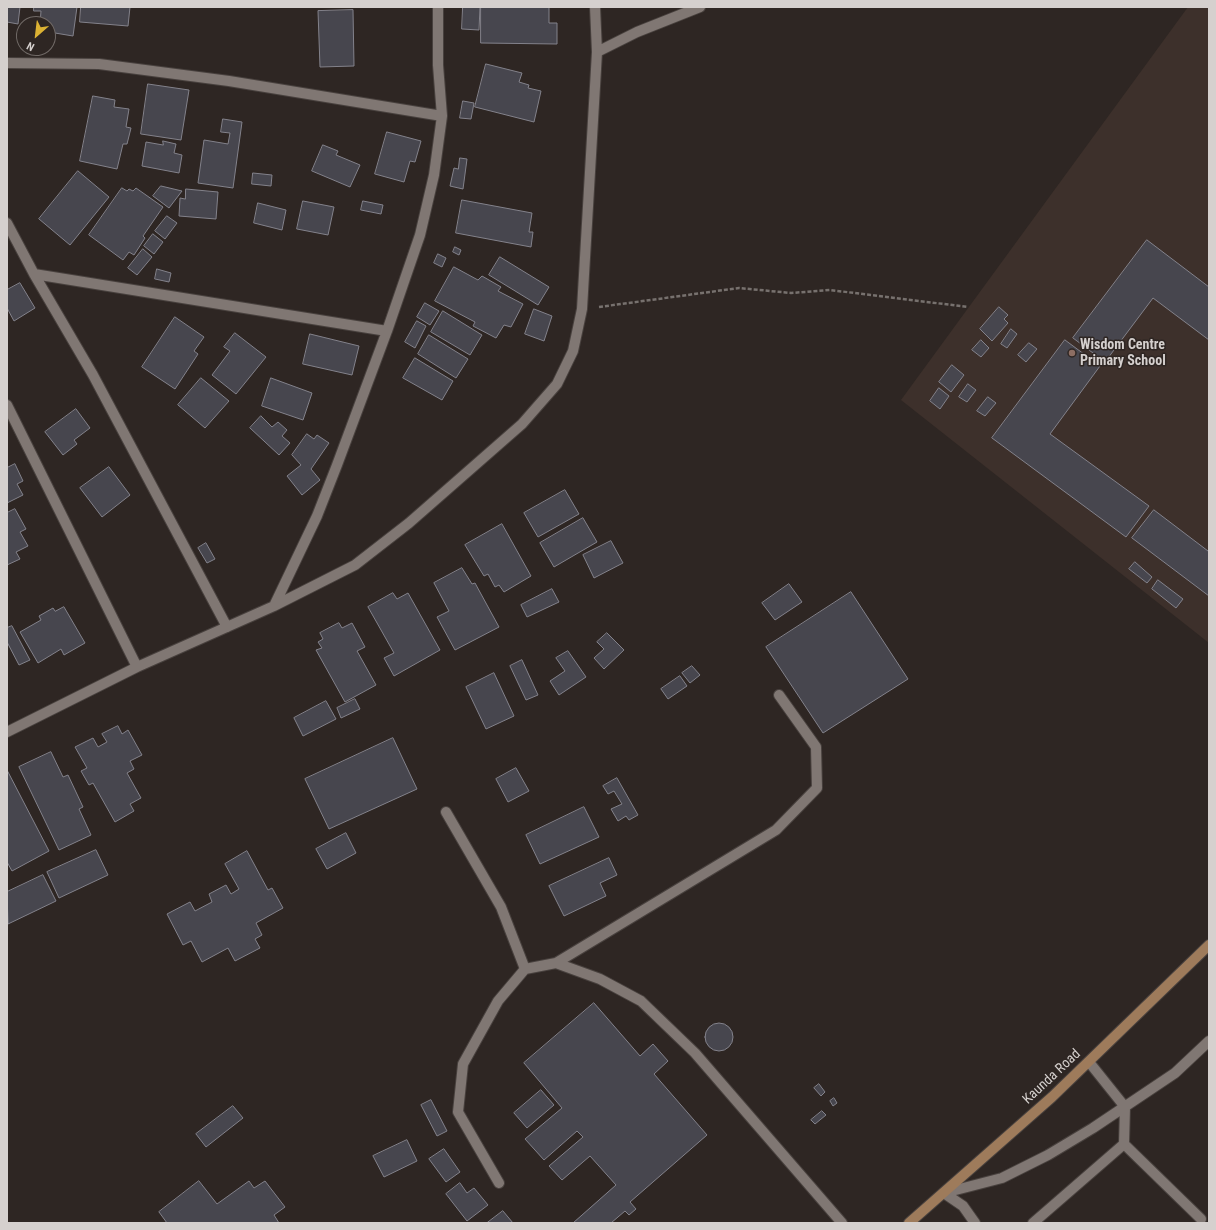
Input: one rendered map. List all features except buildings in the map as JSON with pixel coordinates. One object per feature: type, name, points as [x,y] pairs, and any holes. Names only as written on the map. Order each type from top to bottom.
[{"type":"main road","name":"Kaunda Road","points":[[909,1223],[1052,1097],[1209,945]]},
{"type":"street","points":[[274,606],[317,516],[388,331],[420,235],[434,176],[442,116],[438,65],[438,7]]},
{"type":"street","points":[[7,732],[136,667],[274,606],[355,565],[409,523],[522,424],[557,384],[573,351],[582,309],[596,52],[596,7]]},
{"type":"street","points":[[596,52],[637,32],[700,7]]},
{"type":"street","points":[[7,63],[107,65],[229,81],[442,116]]},
{"type":"street","points":[[7,224],[93,376],[227,627]]},
{"type":"street","points":[[34,274],[388,331]]},
{"type":"street","points":[[7,405],[136,667]]},
{"type":"street","points":[[499,1183],[458,1112],[463,1064],[498,1001],[525,969],[556,963],[776,830],[817,788],[816,747],[779,695]]},
{"type":"street","points":[[446,812],[501,907],[525,969]]},
{"type":"street","points":[[556,963],[600,979],[641,1002],[695,1053],[842,1223]]},
{"type":"street","points":[[944,1193],[1002,1178],[1093,1128],[1175,1073],[1209,1041]]},
{"type":"street","points":[[1089,1062],[1125,1107],[1124,1144],[1201,1219]]},
{"type":"street","points":[[1033,1223],[1124,1144]]},
{"type":"street","points":[[944,1193],[963,1206],[975,1223]]},
{"type":"path","points":[[582,309],[739,288],[791,293],[830,290],[968,307]]},
{"type":"shaded area","name":"Wisdom Centre Primary School","points":[[1188,7],[1209,7],[1209,643],[901,400]]},
{"type":"place","name":"Wisdom Centre Primary School","points":[[1072,353]]}]
